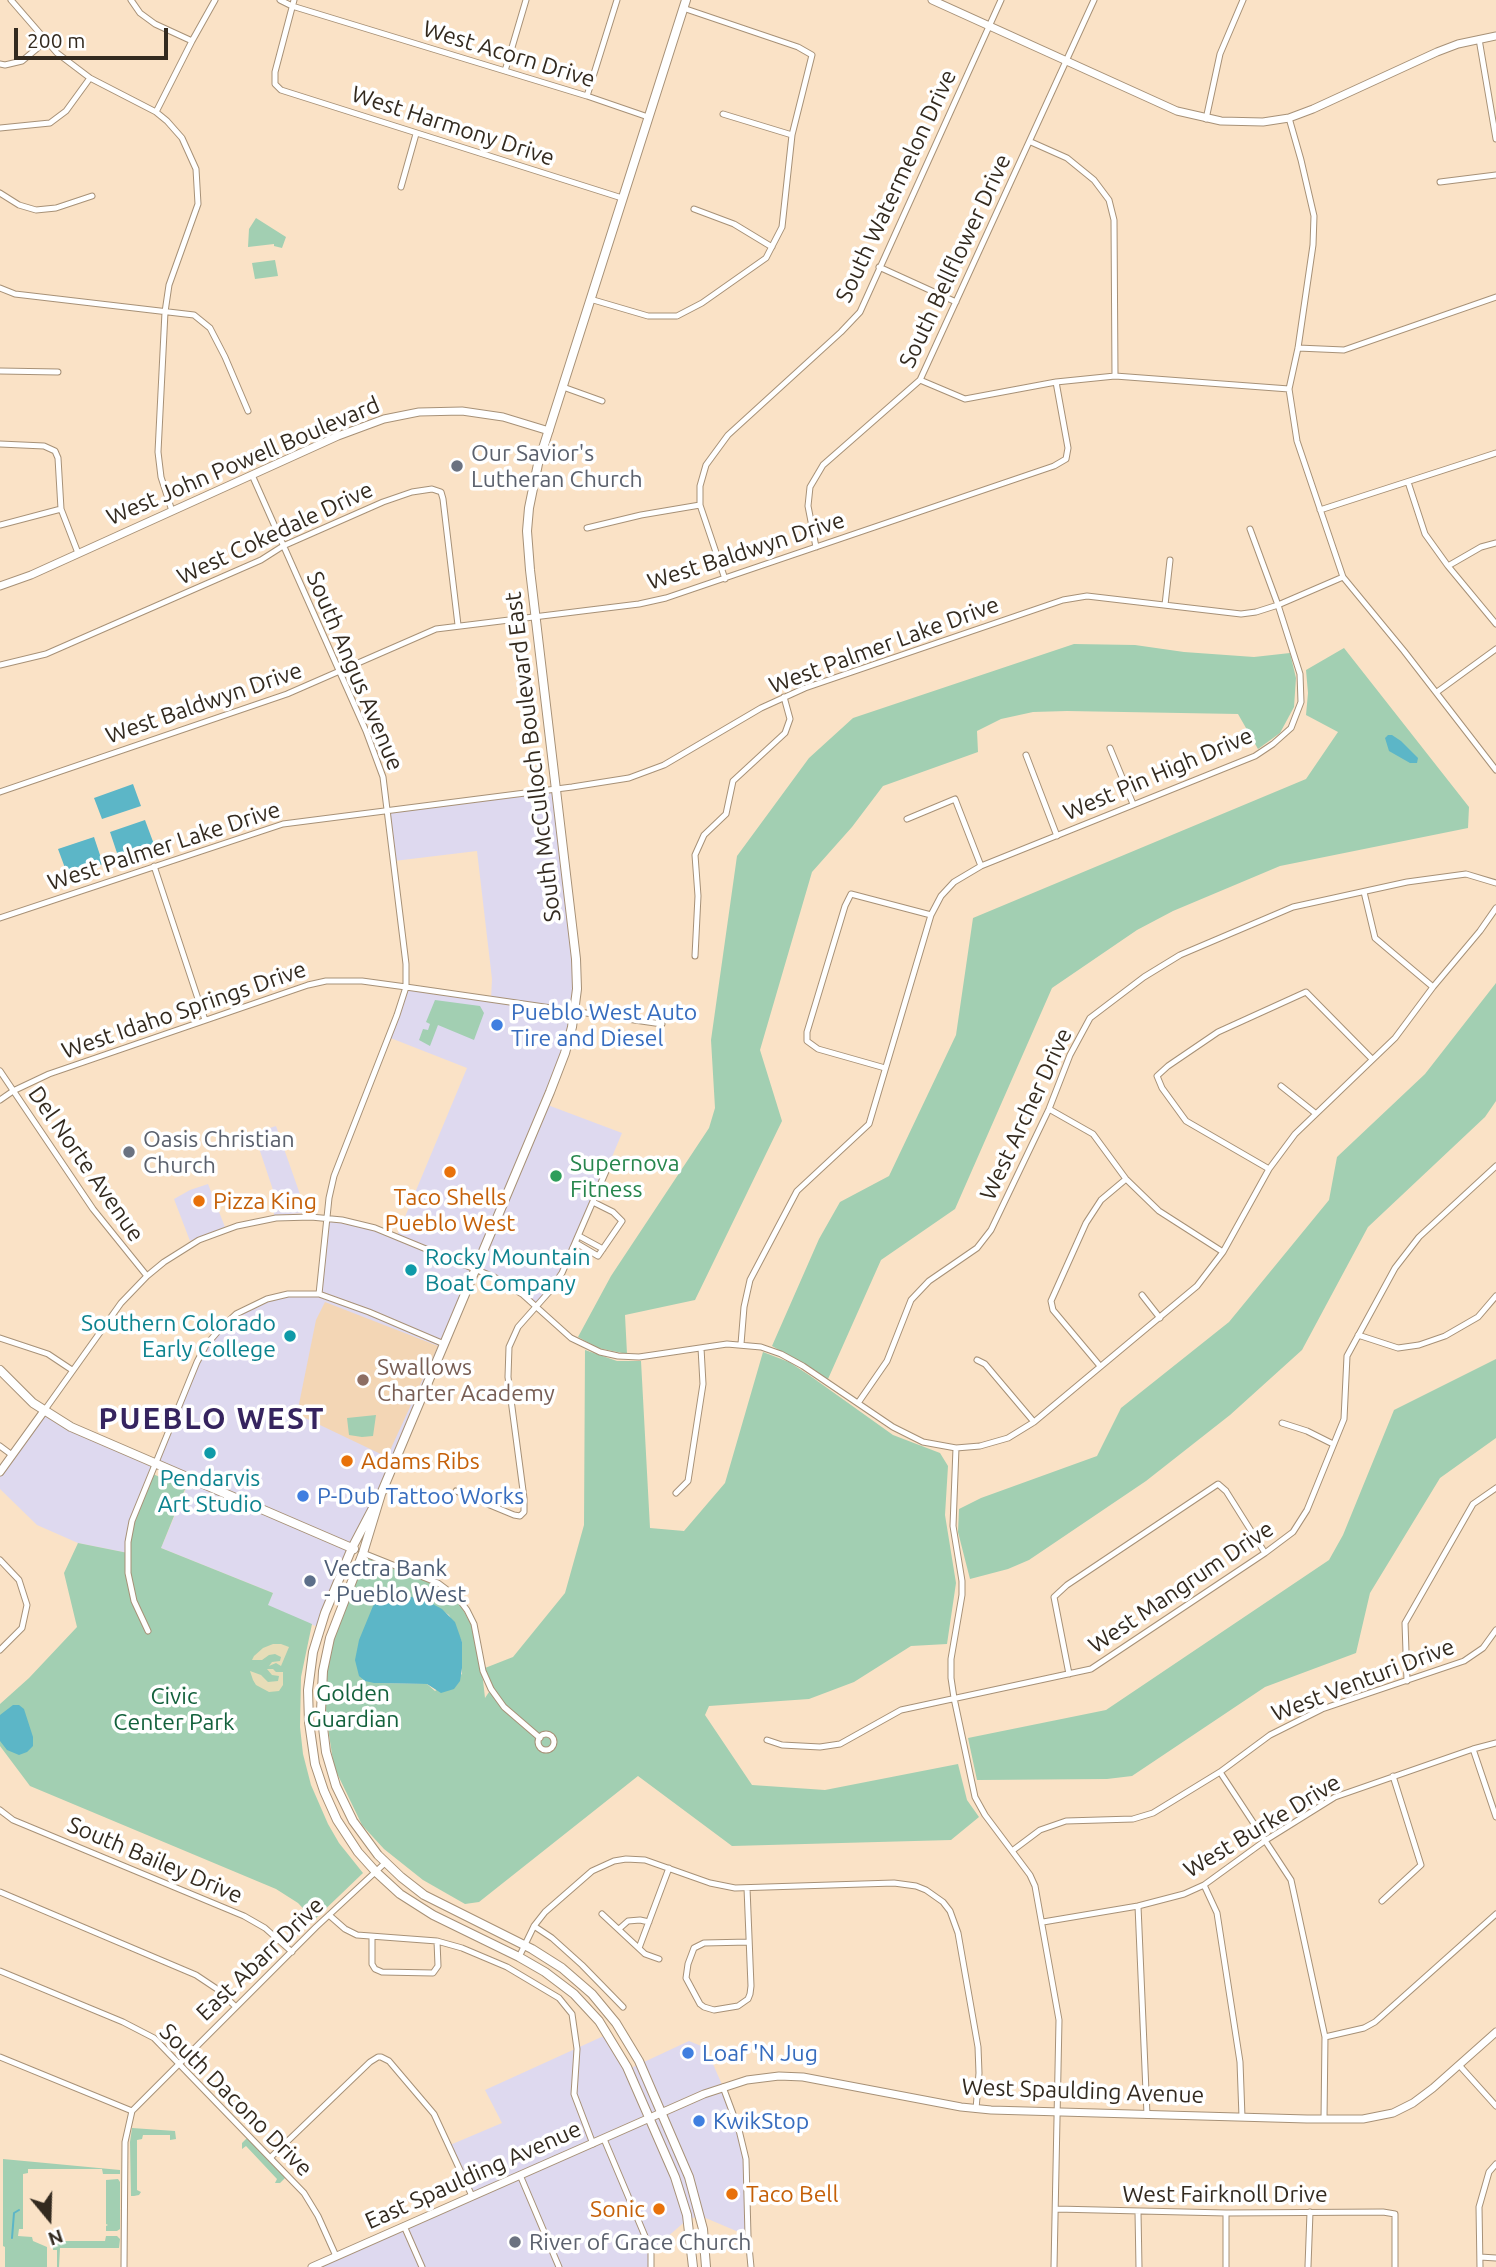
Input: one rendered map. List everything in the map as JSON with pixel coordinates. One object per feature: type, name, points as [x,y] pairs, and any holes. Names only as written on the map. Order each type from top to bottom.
[{"type":"main road","name":"South McCulloch Boulevard East","points":[[685,4],[533,481],[528,519],[528,549],[576,959],[575,1012],[562,1063],[381,1494],[352,1548],[325,1613],[315,1643],[308,1690],[315,1765],[328,1800],[346,1835],[376,1872],[400,1894],[425,1910],[520,1957],[561,1983],[599,2021],[622,2056],[683,2200],[694,2267]]},
{"type":"main road","points":[[0,1370],[44,1411],[80,1432],[363,1553]]},
{"type":"main road","name":"South McCulloch Boulevard East","points":[[381,1494],[363,1553],[327,1646],[321,1681],[321,1720],[328,1762],[339,1795],[360,1832],[385,1863],[408,1884],[431,1899],[552,1962],[577,1980],[609,2013],[633,2050],[689,2177],[703,2229],[706,2267]]},
{"type":"street","points":[[10,0],[57,53],[90,78],[126,99],[156,112],[177,131],[191,153],[196,169],[198,205],[169,285],[164,312],[158,452],[161,477],[172,511]]},
{"type":"street","points":[[131,0],[141,13],[155,24],[192,41]]},
{"type":"street","points":[[156,112],[215,0]]},
{"type":"street","name":"West Acorn Drive","points":[[280,0],[648,117]]},
{"type":"street","points":[[505,71],[526,0]]},
{"type":"street","points":[[587,96],[617,0]]},
{"type":"street","points":[[932,0],[1177,111],[1206,119],[1243,123],[1289,118],[1437,52],[1496,36]]},
{"type":"street","name":"South Watermelon Drive","points":[[725,579],[700,505],[702,475],[706,465],[720,444],[860,312],[1001,0]]},
{"type":"street","name":"South Bellflower Drive","points":[[816,547],[808,506],[810,487],[823,465],[920,380],[1094,0]]},
{"type":"street","points":[[1206,119],[1220,54],[1243,0]]},
{"type":"street","name":"West Harmony Drive","points":[[293,3],[275,72],[275,84],[281,90],[621,198]]},
{"type":"street","points":[[590,299],[648,316],[677,316],[702,303],[766,258],[782,227],[792,135],[812,55],[798,47],[685,4]]},
{"type":"street","points":[[1479,39],[1496,139]]},
{"type":"street","points":[[0,64],[22,61],[46,41]]},
{"type":"street","points":[[0,128],[50,123],[65,111],[90,78]]},
{"type":"street","points":[[723,114],[792,135]]},
{"type":"street","points":[[1289,118],[1314,216],[1313,245],[1298,348],[1289,389],[1297,441],[1343,577],[1437,692],[1496,770]]},
{"type":"street","points":[[401,187],[416,134]]},
{"type":"street","points":[[1031,142],[1067,158],[1094,180],[1108,200],[1114,220],[1115,376]]},
{"type":"street","points":[[1440,182],[1496,175]]},
{"type":"street","points":[[0,193],[19,205],[36,210],[56,208],[92,196]]},
{"type":"street","points":[[694,209],[734,224],[772,247]]},
{"type":"street","points":[[879,267],[956,302]]},
{"type":"street","points":[[0,288],[15,295],[194,315],[210,328],[248,411]]},
{"type":"street","points":[[1298,348],[1344,349],[1496,297]]},
{"type":"street","points":[[0,371],[58,372]]},
{"type":"street","points":[[920,380],[965,399],[1056,382],[1115,376],[1289,389]]},
{"type":"street","name":"West Baldwyn Drive","points":[[0,792],[252,706],[339,672],[429,631],[458,625],[649,602],[725,579],[1054,466],[1066,459],[1068,448],[1056,382]]},
{"type":"street","points":[[563,387],[602,401]]},
{"type":"street","name":"West John Powell Boulevard","points":[[0,586],[31,575],[252,475],[384,419],[419,412],[478,412],[549,431]]},
{"type":"street","points":[[0,444],[44,446],[55,451],[58,458],[61,509],[78,553]]},
{"type":"street","points":[[1320,510],[1496,453]]},
{"type":"street","name":"South Angus Avenue","points":[[252,475],[378,760],[388,810],[406,964],[406,987],[331,1187],[319,1294]]},
{"type":"street","points":[[1408,482],[1425,534],[1496,624]]},
{"type":"street","name":"West Cokedale Drive","points":[[0,665],[46,654],[261,560],[283,546],[383,502],[412,492],[436,489],[442,495],[445,507],[458,625]]},
{"type":"street","points":[[587,528],[632,516],[700,505]]},
{"type":"street","points":[[0,525],[61,509]]},
{"type":"street","name":"West Pin High Drive","points":[[741,1344],[744,1307],[750,1280],[797,1191],[870,1124],[931,915],[941,895],[981,866],[1255,755],[1273,744],[1291,727],[1301,702],[1300,674],[1250,529]]},
{"type":"street","points":[[1448,566],[1481,547],[1496,543]]},
{"type":"street","points":[[1166,605],[1170,560]]},
{"type":"street","name":"West Palmer Lake Drive","points":[[0,918],[283,824],[612,782],[648,772],[784,697],[1063,600],[1087,596],[1241,614],[1278,605],[1343,577]]},
{"type":"street","points":[[1437,692],[1496,649]]},
{"type":"street","points":[[695,956],[698,896],[695,855],[704,835],[726,814],[733,781],[785,733],[790,719],[784,697]]},
{"type":"street","points":[[1110,748],[1133,804]]},
{"type":"street","points":[[1026,755],[1057,836]]},
{"type":"street","points":[[907,819],[955,799],[981,866]]},
{"type":"street","points":[[154,866],[205,1020]]},
{"type":"street","name":"West Archer Drive","points":[[858,1403],[887,1361],[911,1300],[929,1281],[977,1248],[991,1230],[1049,1109],[1070,1055],[1090,1018],[1144,977],[1180,955],[1293,907],[1407,882],[1466,874],[1496,883]]},
{"type":"street","points":[[1364,892],[1375,938],[1433,987]]},
{"type":"street","points":[[885,1068],[818,1049],[807,1041],[810,1019],[851,894],[931,915]]},
{"type":"street","points":[[0,1472],[113,1313],[146,1276],[187,1247],[224,1230],[276,1218],[327,1218],[375,1228],[476,1269],[512,1287],[571,1338],[610,1355],[653,1357],[741,1344],[761,1347],[803,1366],[909,1437],[956,1448],[980,1447],[1008,1438],[1034,1422],[1197,1286],[1223,1252],[1269,1169],[1295,1134],[1395,1038],[1496,908]]},
{"type":"street","name":"West Idaho Springs Drive","points":[[0,1100],[49,1074],[326,981],[362,981],[662,1024]]},
{"type":"street","points":[[1269,1169],[1186,1121],[1162,1088],[1157,1076],[1218,1032],[1306,992],[1372,1059]]},
{"type":"street","name":"Del Norte Avenue","points":[[0,1071],[100,1219],[146,1276]]},
{"type":"street","points":[[1281,1086],[1315,1113]]},
{"type":"street","points":[[1049,1109],[1093,1133],[1126,1179],[1159,1211],[1223,1252]]},
{"type":"street","points":[[456,1491],[514,1515],[520,1516],[524,1512],[507,1363],[509,1347],[514,1333],[558,1280],[610,1162]]},
{"type":"street","name":"West Mangrum Drive","points":[[766,1740],[782,1745],[820,1747],[840,1744],[901,1710],[1091,1669],[1293,1532],[1307,1510],[1345,1419],[1347,1356],[1395,1268],[1419,1237],[1496,1166]]},
{"type":"street","points":[[1100,1366],[1053,1310],[1051,1301],[1086,1223],[1101,1200],[1126,1179]]},
{"type":"street","points":[[576,1243],[598,1256],[622,1221],[593,1202]]},
{"type":"street","points":[[579,1236],[603,1249]]},
{"type":"street","points":[[148,1631],[137,1610],[132,1591],[128,1553],[132,1521],[197,1362],[206,1345],[221,1328],[246,1308],[267,1299],[288,1294],[319,1294],[444,1344]]},
{"type":"street","points":[[1142,1295],[1160,1318]]},
{"type":"street","points":[[1358,1335],[1398,1348],[1419,1345],[1445,1336],[1478,1317],[1496,1296]]},
{"type":"street","points":[[0,1338],[48,1354],[72,1370]]},
{"type":"street","points":[[676,1493],[688,1481],[703,1384],[701,1348]]},
{"type":"street","points":[[977,1360],[985,1364],[1034,1422]]},
{"type":"street","points":[[1282,1423],[1307,1431],[1333,1444]]},
{"type":"street","points":[[0,1446],[12,1455]]},
{"type":"street","points":[[956,1448],[953,1526],[962,1595],[951,1659],[954,1698],[975,1797],[1035,1886],[1059,2020],[1054,2267]]},
{"type":"street","points":[[1069,1674],[1054,1597],[1067,1585],[1218,1484],[1226,1491],[1265,1553]]},
{"type":"street","points":[[1407,1681],[1405,1623],[1473,1504],[1496,1488]]},
{"type":"street","points":[[363,1553],[438,1583],[458,1598],[477,1631],[484,1671],[491,1689],[503,1707],[540,1738]]},
{"type":"street","points":[[0,1560],[19,1580],[27,1605],[22,1628],[0,1650]]},
{"type":"street","name":"West Venturi Drive","points":[[1012,1851],[1040,1830],[1066,1821],[1133,1819],[1153,1813],[1220,1772],[1270,1735],[1322,1710],[1464,1661],[1483,1648],[1496,1630]]},
{"type":"street","name":"West Burke Drive","points":[[1043,1922],[1138,1906],[1184,1894],[1203,1885],[1266,1840],[1335,1797],[1496,1743]]},
{"type":"street","points":[[1473,1749],[1496,1817]]},
{"type":"street","points":[[1220,1772],[1291,1880],[1325,2036],[1324,2119]]},
{"type":"street","points":[[1382,1901],[1421,1865],[1393,1776]]},
{"type":"street","name":"South Bailey Drive","points":[[0,1810],[12,1820],[256,1922],[292,1952]]},
{"type":"street","points":[[520,1957],[534,1926],[562,1896],[603,1865],[614,1861],[636,1859],[710,1883],[747,1888],[905,1884],[926,1890],[950,1911],[958,1933],[978,2047],[976,2109]]},
{"type":"street","name":"East Abarr Drive","points":[[132,2111],[385,1863]]},
{"type":"street","points":[[639,1948],[669,1868]]},
{"type":"street","points":[[1203,1885],[1217,1913],[1240,2062],[1242,2117]]},
{"type":"street","points":[[747,1888],[751,1986],[750,1994],[744,2003],[720,2010],[709,2010],[700,2004],[686,1978],[694,1948],[704,1943],[749,1942]]},
{"type":"street","points":[[0,1892],[196,1975],[217,1989],[236,2007]]},
{"type":"street","points":[[1138,1906],[1147,2115]]},
{"type":"street","points":[[602,1914],[645,1954],[659,1959]]},
{"type":"street","points":[[1325,2036],[1364,2028],[1375,2022],[1496,1914]]},
{"type":"street","points":[[329,1915],[353,1934],[372,1938],[437,1941],[462,1948],[507,1967],[559,1998],[572,2014],[577,2049],[574,2094],[593,2144]]},
{"type":"street","points":[[619,1929],[628,1921],[649,1922]]},
{"type":"street","points":[[534,1926],[582,1965],[622,2007]]},
{"type":"street","points":[[372,1938],[372,1964],[382,1972],[433,1973],[438,1966],[437,1941]]},
{"type":"street","name":"South Dacono Drive","points":[[0,1972],[123,2022],[154,2038],[309,2199],[335,2256]]},
{"type":"street","name":"West Spaulding Avenue","points":[[650,2118],[723,2087],[757,2078],[791,2076],[976,2109],[1363,2119],[1393,2113],[1422,2097],[1496,2032]]},
{"type":"street","points":[[0,2057],[132,2111],[125,2142],[124,2267]]},
{"type":"street","points":[[271,2157],[378,2057],[389,2062],[434,2114],[472,2196]]},
{"type":"street","points":[[1459,2065],[1496,2106]]},
{"type":"street","points":[[723,2087],[745,2150],[751,2267]]},
{"type":"street","name":"East Spaulding Avenue","points":[[312,2267],[650,2118]]},
{"type":"street","points":[[604,2139],[647,2241],[651,2267]]},
{"type":"street","points":[[1480,2267],[1479,2207],[1489,2172],[1496,2164]]},
{"type":"street","points":[[520,2175],[559,2267]]},
{"type":"street","name":"West Fairknoll Drive","points":[[1056,2209],[1395,2214],[1395,2267]]},
{"type":"street","points":[[1138,2212],[1139,2267]]},
{"type":"street","points":[[1308,2266],[1310,2212]]},
{"type":"street","points":[[1226,2213],[1226,2267]]},
{"type":"street","points":[[404,2226],[422,2267]]},
{"type":"street","points":[[1480,2258],[1496,2258]]},
{"type":"shaded area","points":[[557,789],[575,946],[573,1021],[545,1104],[622,1133],[568,1262],[536,1306],[522,1294],[476,1269],[382,1492],[320,1628],[267,1605],[273,1593],[161,1548],[190,1479],[156,1464],[128,1553],[78,1543],[37,1525],[0,1489],[0,1472],[44,1411],[155,1463],[206,1345],[243,1310],[288,1294],[319,1294],[327,1218],[397,1236],[467,1068],[388,1037],[406,987],[491,999],[492,979],[477,851],[394,861],[388,810]]},
{"type":"shaded area","points":[[276,1126],[304,1213],[274,1215],[274,1193],[254,1133]]},
{"type":"shaded area","points":[[208,1184],[225,1227],[190,1241],[174,1199]]},
{"type":"shaded area","name":"Swallows Charter Academy","points":[[325,1302],[438,1346],[387,1457],[297,1414],[316,1320]]},
{"type":"shaded area","points":[[608,2034],[629,2069],[689,2041],[706,2048],[745,2150],[748,2236],[701,2216],[688,2219],[651,2251],[651,2267],[312,2267],[471,2196],[450,2145],[502,2123],[485,2090]]},
{"type":"green space","points":[[256,218],[286,237],[282,248],[274,244],[248,247],[249,229]]},
{"type":"green space","points":[[275,260],[278,276],[255,279],[252,263]]},
{"type":"green space","points":[[1074,644],[1135,645],[1254,657],[1290,653],[1296,678],[1294,707],[1280,733],[1258,749],[1238,714],[1033,712],[1001,719],[977,731],[978,752],[883,786],[852,827],[812,872],[760,1050],[782,1121],[695,1300],[625,1315],[627,1354],[598,1348],[578,1337],[611,1276],[709,1128],[715,1108],[711,1040],[737,856],[809,758],[853,718]]},
{"type":"green space","points":[[1344,648],[1469,807],[1468,828],[1280,866],[1173,911],[1137,930],[1052,988],[955,1209],[881,1260],[828,1379],[772,1346],[819,1239],[840,1202],[889,1176],[956,1035],[973,918],[1306,779],[1338,732],[1306,715],[1306,670]]},
{"type":"green space","points":[[1496,983],[1496,1101],[1485,1117],[1368,1227],[1302,1350],[1230,1415],[1146,1481],[1029,1560],[1008,1569],[970,1579],[958,1532],[959,1509],[981,1498],[1097,1456],[1121,1408],[1229,1322],[1329,1200],[1337,1157],[1425,1074]]},
{"type":"green space","points":[[435,1000],[480,1006],[484,1013],[474,1040],[438,1025],[430,1046],[419,1040],[423,1029],[428,1030],[430,1024],[426,1022]]},
{"type":"green space","name":"Golden Guardian","points":[[585,1350],[617,1361],[641,1361],[650,1528],[684,1531],[725,1483],[763,1352],[789,1362],[893,1435],[940,1453],[948,1466],[945,1515],[956,1583],[947,1644],[911,1646],[854,1682],[809,1699],[709,1706],[705,1715],[752,1785],[825,1790],[958,1764],[967,1800],[979,1817],[951,1840],[732,1846],[638,1776],[479,1902],[465,1904],[423,1880],[384,1849],[362,1825],[334,1767],[323,1696],[326,1660],[336,1627],[365,1561],[370,1558],[439,1586],[460,1604],[472,1626],[485,1698],[491,1689],[485,1677],[485,1668],[513,1657],[565,1593],[584,1525]],"holes":[[[412,1597],[431,1603],[449,1615],[462,1642],[462,1674],[435,1691],[427,1684],[374,1683]]]},
{"type":"green space","points":[[1496,1359],[1496,1438],[1440,1478],[1370,1593],[1356,1653],[1265,1687],[1132,1776],[1107,1779],[977,1780],[968,1738],[1106,1710],[1329,1560],[1343,1535],[1394,1410]]},
{"type":"green space","points":[[376,1415],[373,1436],[349,1435],[347,1418]]},
{"type":"green space","name":"Civic Center Park","points":[[151,1473],[185,1489],[161,1548],[273,1593],[268,1605],[312,1624],[301,1677],[300,1727],[303,1754],[311,1785],[328,1824],[363,1873],[314,1920],[298,1903],[276,1889],[30,1786],[0,1746],[0,1704],[29,1678],[77,1627],[64,1573],[78,1543],[128,1553],[132,1521]]},
{"type":"green space","points":[[132,2128],[175,2131],[176,2139],[170,2140],[170,2135],[143,2135],[142,2139],[137,2140],[137,2190],[141,2192],[134,2196],[131,2196]]},
{"type":"green space","points":[[247,2138],[286,2177],[280,2183],[275,2183],[277,2179],[246,2146],[242,2149],[242,2143]]},
{"type":"green space","points":[[3,2159],[120,2170],[120,2174],[103,2174],[102,2169],[28,2169],[28,2173],[23,2174],[23,2229],[19,2229],[18,2236],[32,2237],[33,2241],[47,2247],[47,2267],[5,2267]]},
{"type":"green space","points":[[118,2179],[120,2229],[106,2231],[106,2180]]},
{"type":"green space","points":[[106,2236],[117,2236],[120,2239],[119,2248],[60,2248],[57,2267],[57,2250],[53,2250],[53,2241],[105,2241]]},
{"type":"sand","points":[[281,1644],[289,1647],[281,1666],[276,1663],[269,1666],[272,1662],[280,1661],[281,1657],[275,1654],[262,1660],[252,1660],[263,1648]]},
{"type":"sand","points":[[267,1669],[283,1672],[283,1685],[279,1691],[269,1692],[256,1685],[253,1680],[250,1671],[261,1675],[268,1682],[278,1681],[279,1676],[272,1675]]},
{"type":"water","points":[[1388,735],[1401,741],[1418,758],[1417,763],[1410,763],[1389,751],[1385,738]]},
{"type":"water","points":[[133,784],[141,806],[102,819],[94,798]]},
{"type":"water","points":[[145,820],[155,847],[119,859],[110,832]]},
{"type":"water","points":[[94,837],[103,864],[68,876],[58,849]]},
{"type":"water","points":[[391,1596],[412,1597],[431,1603],[442,1609],[455,1622],[462,1642],[462,1668],[460,1681],[454,1689],[441,1693],[427,1684],[374,1683],[359,1676],[355,1660],[359,1640],[373,1606]]},
{"type":"water","points":[[13,1705],[24,1709],[33,1737],[33,1746],[19,1755],[7,1750],[0,1741],[0,1715]]},
{"type":"waterway","points":[[12,2238],[14,2213],[19,2210]]},
{"type":"place","name":"Our Savior's Lutheran Church","points":[[457,466]]},
{"type":"place","name":"Pueblo West Auto Tire and Diesel","points":[[497,1025]]},
{"type":"place","name":"Oasis Christian Church","points":[[129,1152]]},
{"type":"place","name":"Taco Shells Pueblo West","points":[[450,1172]]},
{"type":"place","name":"Supernova Fitness","points":[[556,1176]]},
{"type":"place","name":"Pizza King","points":[[199,1201]]},
{"type":"place","name":"Rocky Mountain Boat Company","points":[[411,1270]]},
{"type":"place","name":"Southern Colorado Early College","points":[[290,1336]]},
{"type":"place","name":"Swallows Charter Academy","points":[[363,1380]]},
{"type":"place","name":"Pendarvis Art Studio","points":[[210,1453]]},
{"type":"place","name":"Adams Ribs","points":[[347,1461]]},
{"type":"place","name":"P-Dub Tattoo Works","points":[[303,1496]]},
{"type":"place","name":"Vectra Bank - Pueblo West","points":[[310,1581]]},
{"type":"place","name":"Loaf 'N Jug","points":[[688,2053]]},
{"type":"place","name":"KwikStop","points":[[699,2121]]},
{"type":"place","name":"Taco Bell","points":[[732,2194]]},
{"type":"place","name":"Sonic","points":[[659,2209]]},
{"type":"place","name":"River of Grace Church","points":[[515,2242]]},
{"type":"district","name":"PUEBLO WEST","points":[[212,1419]]}]
